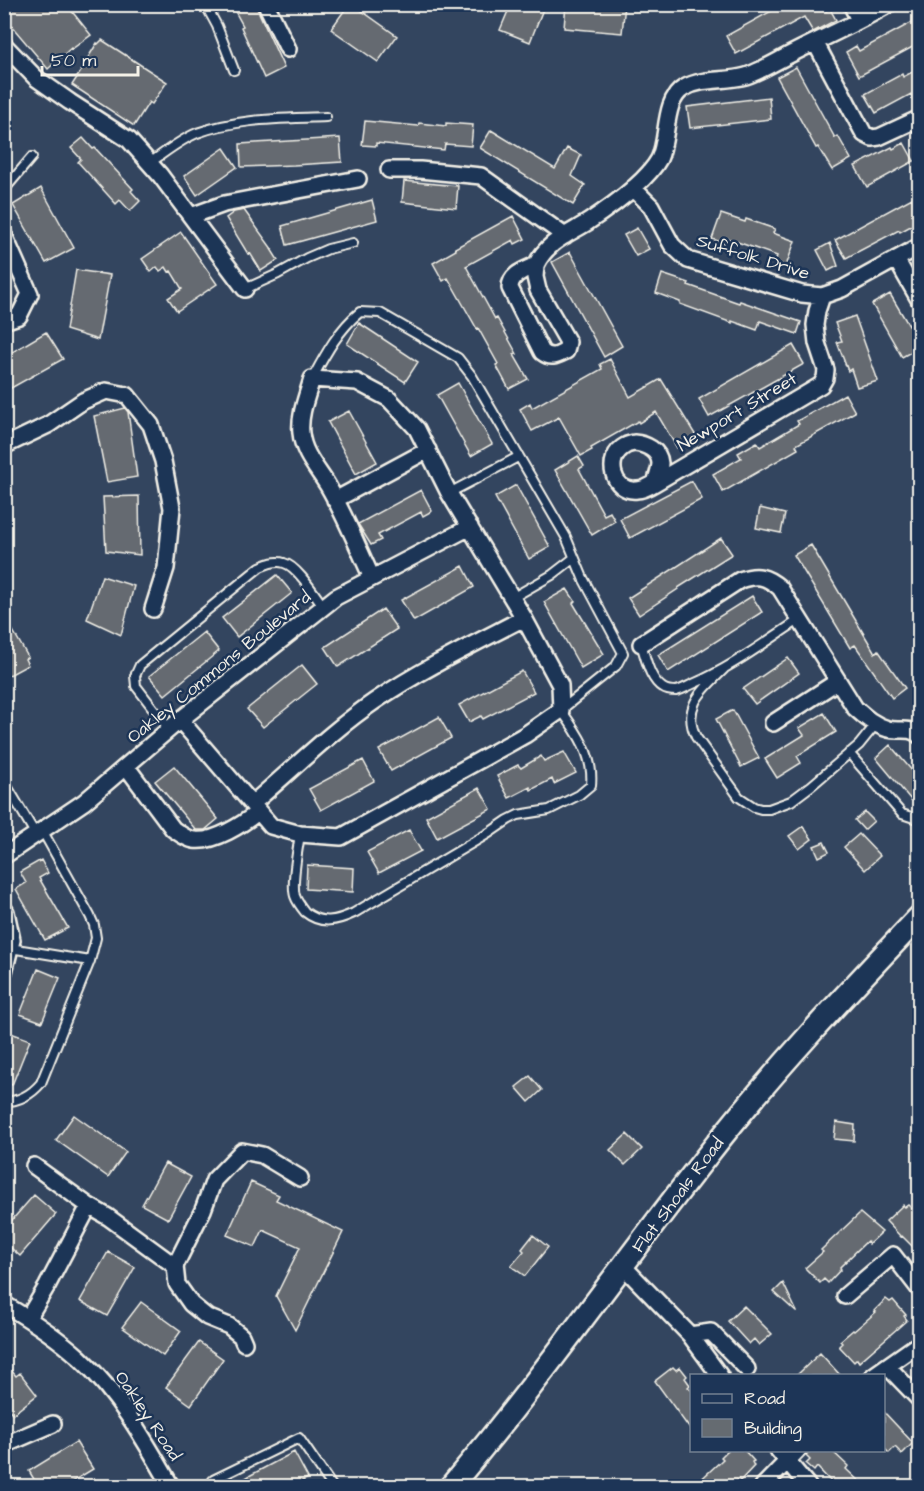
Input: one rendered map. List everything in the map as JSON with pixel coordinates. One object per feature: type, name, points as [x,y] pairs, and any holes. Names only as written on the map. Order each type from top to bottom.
[{"type":"street","points":[[266,4],[288,49]]},
{"type":"street","points":[[851,4],[859,20]]},
{"type":"street","points":[[536,265],[513,277],[510,288],[542,352],[554,357],[566,351],[568,342],[538,290],[535,277],[536,265],[549,245],[590,220],[648,174],[659,158],[665,140],[670,106],[681,89],[697,81],[746,76],[889,4]]},
{"type":"street","points":[[815,42],[864,134],[872,138],[879,137],[920,118]]},
{"type":"street","points":[[4,45],[36,78],[129,140],[160,175],[245,289]]},
{"type":"street","points":[[389,170],[420,170],[481,177],[565,236]]},
{"type":"street","points":[[191,216],[224,204],[358,179]]},
{"type":"street","name":"Suffolk Drive","points":[[633,188],[651,207],[672,245],[688,260],[802,294],[822,296],[842,289],[920,246]]},
{"type":"street","points":[[4,235],[30,294],[19,316],[4,321]]},
{"type":"street","points":[[896,259],[920,301]]},
{"type":"street","name":"Newport Street","points":[[655,483],[821,385],[826,370],[817,343],[815,325],[822,296]]},
{"type":"street","points":[[175,725],[271,826],[300,834],[341,837],[525,735],[561,710],[560,685],[524,618],[449,493],[417,429],[389,399],[357,382],[312,379],[304,404],[301,433],[305,447],[314,467],[335,500],[372,578]]},
{"type":"street","points":[[4,446],[48,425],[82,401],[106,391],[128,395],[151,425],[163,461],[172,508],[166,568],[153,609]]},
{"type":"street","points":[[335,500],[428,450]]},
{"type":"street","name":"Oakley Commons Boulevard","points":[[4,856],[84,802],[175,725],[336,597],[470,527]]},
{"type":"street","points":[[641,644],[740,580],[750,576],[760,576],[771,580],[780,588],[855,708],[869,721],[888,729],[913,730],[920,736]]},
{"type":"street","points":[[126,766],[173,829],[183,836],[195,840],[226,833],[238,827],[313,750],[375,701],[412,678],[524,618]]},
{"type":"street","points":[[774,723],[838,681]]},
{"type":"street","points":[[4,909],[9,944],[4,972]]},
{"type":"street","name":"Flat Shoals Road","points":[[451,1486],[545,1369],[756,1094],[824,1017],[920,916]]},
{"type":"street","points":[[244,1343],[241,1336],[229,1326],[207,1317],[191,1304],[177,1284],[175,1266],[203,1210],[214,1180],[242,1151],[262,1155],[300,1178]]},
{"type":"street","points":[[34,1166],[175,1266]]},
{"type":"street","points":[[28,1318],[89,1206]]},
{"type":"street","points":[[844,1296],[893,1255],[920,1290]]},
{"type":"street","points":[[623,1266],[690,1335],[719,1374]]},
{"type":"street","name":"Oakley Road","points":[[4,1304],[56,1338],[102,1381],[122,1407],[171,1486]]},
{"type":"street","points":[[690,1335],[711,1332],[747,1369]]},
{"type":"street","points":[[876,1374],[920,1343]]},
{"type":"street","points":[[887,1366],[920,1400]]},
{"type":"street","points":[[4,1445],[53,1424]]},
{"type":"street","points":[[763,1486],[788,1454],[808,1486]]},
{"type":"lane","points":[[205,4],[217,26],[234,70]]},
{"type":"lane","points":[[150,163],[180,141],[198,133],[237,122],[326,117]]},
{"type":"lane","points":[[4,190],[33,157]]},
{"type":"lane","points":[[245,289],[306,258],[328,249],[353,243]]},
{"type":"lane","points":[[300,834],[294,884],[295,895],[300,907],[312,917],[325,921],[339,920],[508,820],[518,815],[549,810],[579,795],[591,785],[592,775],[580,735],[561,710],[616,666],[623,653],[583,578],[566,537],[472,376],[458,358],[380,312],[360,312],[328,349],[312,379]]},
{"type":"lane","points":[[449,493],[518,457]]},
{"type":"lane","points":[[512,598],[552,575],[574,558]]},
{"type":"lane","points":[[175,725],[136,686],[135,676],[140,665],[260,567],[274,562],[285,563],[294,569],[324,607]]},
{"type":"lane","points":[[641,644],[644,657],[657,682],[669,691],[677,690],[724,669],[799,620]]},
{"type":"lane","points":[[724,669],[697,699],[690,718],[692,728],[739,797],[754,807],[769,809],[791,801],[859,746],[876,724]]},
{"type":"lane","points":[[849,753],[902,814],[920,820]]},
{"type":"lane","points":[[4,781],[39,832],[94,925],[96,938],[90,962],[41,1083],[25,1097],[14,1102],[4,1102]]},
{"type":"lane","points":[[9,944],[90,962]]},
{"type":"lane","points":[[216,1486],[213,1480],[299,1438],[332,1486]]},
{"type":"building","points":[[17,4],[66,4],[91,35],[71,48],[48,69],[4,17],[4,14]]},
{"type":"building","points":[[231,4],[255,4],[284,68],[264,78],[241,27],[243,26]]},
{"type":"building","points":[[349,4],[397,36],[378,62],[331,29]]},
{"type":"building","points":[[511,4],[545,4],[530,42],[500,30]]},
{"type":"building","points":[[566,4],[625,4],[622,33],[564,28]]},
{"type":"building","points":[[784,4],[822,4],[826,11],[830,9],[836,20],[813,32],[804,17],[736,54],[726,36]]},
{"type":"building","points":[[920,18],[920,43],[859,76],[846,52],[856,46],[859,51]]},
{"type":"building","points":[[102,40],[167,82],[152,104],[149,102],[134,126],[72,85],[97,43]]},
{"type":"building","points":[[796,67],[835,138],[838,136],[851,159],[832,170],[818,147],[816,148],[777,77]]},
{"type":"building","points":[[920,68],[920,93],[912,97],[911,94],[876,113],[865,94],[902,74],[903,77]]},
{"type":"building","points":[[769,97],[771,119],[690,128],[687,107]]},
{"type":"building","points":[[365,121],[418,126],[419,123],[446,126],[446,123],[473,125],[471,146],[445,144],[444,150],[376,143],[376,146],[362,145]]},
{"type":"building","points":[[491,130],[555,169],[567,148],[581,155],[572,176],[585,185],[573,205],[480,148]]},
{"type":"building","points":[[83,138],[133,189],[131,191],[140,201],[130,211],[120,200],[116,204],[78,162],[81,159],[71,148]]},
{"type":"building","points":[[340,138],[342,162],[241,167],[240,144]]},
{"type":"building","points":[[904,143],[914,161],[867,187],[855,166]]},
{"type":"building","points":[[224,148],[237,167],[197,195],[184,176]]},
{"type":"building","points":[[404,181],[458,186],[456,208],[402,202]]},
{"type":"building","points":[[41,188],[74,248],[46,263],[13,205]]},
{"type":"building","points":[[912,198],[920,213],[920,221],[846,258],[835,240]]},
{"type":"building","points":[[372,200],[377,220],[287,245],[282,226]]},
{"type":"building","points":[[244,210],[278,260],[261,271],[226,218],[234,212]]},
{"type":"building","points":[[721,214],[745,222],[746,219],[775,229],[773,233],[795,241],[786,266],[775,262],[777,256],[726,238],[724,243],[712,239]]},
{"type":"building","points":[[513,216],[525,239],[515,244],[513,240],[466,266],[517,354],[514,355],[528,379],[509,389],[496,365],[498,364],[448,278],[443,281],[433,263]]},
{"type":"building","points":[[637,228],[649,249],[636,256],[624,235]]},
{"type":"building","points":[[181,232],[217,284],[177,311],[168,298],[182,289],[171,271],[169,272],[166,267],[160,271],[157,267],[151,272],[142,259]]},
{"type":"building","points":[[830,243],[838,266],[828,271],[817,250]]},
{"type":"building","points":[[570,252],[622,346],[604,357],[552,262]]},
{"type":"building","points":[[76,270],[110,275],[98,340],[66,330]]},
{"type":"building","points":[[662,274],[739,303],[740,301],[801,322],[797,334],[760,321],[757,330],[680,304],[680,302],[656,293]]},
{"type":"building","points":[[890,294],[920,344],[920,347],[902,357],[872,304]]},
{"type":"building","points":[[855,316],[878,381],[857,387],[851,369],[848,371],[837,342],[842,341],[835,323]]},
{"type":"building","points":[[359,323],[418,362],[405,382],[347,344]]},
{"type":"building","points":[[46,332],[63,359],[4,392],[4,357]]},
{"type":"building","points":[[793,345],[804,364],[709,417],[699,399]]},
{"type":"building","points":[[610,359],[630,397],[661,379],[696,436],[677,448],[656,412],[591,448],[592,450],[581,456],[559,417],[532,431],[520,409],[530,403],[532,408],[602,369],[600,364]]},
{"type":"building","points":[[458,383],[492,444],[471,456],[437,395]]},
{"type":"building","points":[[845,394],[855,412],[796,445],[798,449],[723,492],[713,474],[741,458],[738,453],[757,442],[760,447],[799,424],[797,421]]},
{"type":"building","points":[[125,408],[128,412],[137,477],[107,482],[94,416]]},
{"type":"building","points":[[349,411],[377,462],[356,474],[328,422]]},
{"type":"building","points":[[578,456],[584,466],[579,469],[604,515],[610,512],[615,521],[592,535],[555,470]]},
{"type":"building","points":[[692,481],[702,499],[630,538],[620,519]]},
{"type":"building","points":[[516,485],[550,547],[529,559],[495,497]]},
{"type":"building","points":[[421,490],[432,511],[423,516],[421,512],[378,535],[381,540],[371,545],[358,524]]},
{"type":"building","points":[[139,496],[140,555],[106,551],[103,497]]},
{"type":"building","points":[[760,508],[785,514],[781,533],[756,528]]},
{"type":"building","points":[[721,538],[732,554],[639,615],[628,598]]},
{"type":"building","points":[[811,545],[875,653],[878,650],[905,688],[892,698],[855,645],[850,648],[794,555]]},
{"type":"building","points":[[463,566],[474,587],[414,621],[401,600]]},
{"type":"building","points":[[277,575],[292,593],[237,637],[222,618]]},
{"type":"building","points":[[102,576],[134,586],[121,635],[87,619]]},
{"type":"building","points":[[567,589],[604,654],[581,668],[544,602]]},
{"type":"building","points":[[752,596],[762,612],[668,672],[658,655]]},
{"type":"building","points":[[383,609],[397,629],[338,667],[325,647]]},
{"type":"building","points":[[4,615],[28,657],[25,659],[28,665],[4,678]]},
{"type":"building","points":[[204,632],[219,651],[165,695],[149,676]]},
{"type":"building","points":[[788,658],[799,673],[755,704],[743,689]]},
{"type":"building","points":[[302,665],[317,684],[263,727],[247,709]]},
{"type":"building","points":[[522,671],[534,692],[483,719],[481,716],[469,722],[459,705]]},
{"type":"building","points":[[733,710],[759,758],[741,767],[716,719]]},
{"type":"building","points":[[824,713],[836,732],[797,756],[801,763],[777,778],[765,759],[804,735],[799,728]]},
{"type":"building","points":[[439,717],[451,738],[391,771],[379,750]]},
{"type":"building","points":[[890,745],[920,780],[920,792],[911,800],[876,758]]},
{"type":"building","points":[[564,752],[576,773],[554,784],[552,779],[531,790],[530,787],[509,798],[497,776],[518,765],[521,768],[541,756],[544,761]]},
{"type":"building","points":[[363,760],[374,781],[321,810],[309,789]]},
{"type":"building","points":[[174,766],[218,819],[205,830],[196,830],[155,781]]},
{"type":"building","points":[[479,788],[491,809],[437,838],[426,817]]},
{"type":"building","points":[[865,812],[874,821],[864,830],[855,820]]},
{"type":"building","points":[[803,826],[812,839],[799,849],[789,836]]},
{"type":"building","points":[[409,830],[421,851],[379,873],[367,852]]},
{"type":"building","points":[[859,834],[880,856],[865,870],[844,847]]},
{"type":"building","points":[[824,842],[829,852],[819,857],[814,846]]},
{"type":"building","points":[[41,860],[48,873],[39,878],[68,928],[45,940],[16,889],[26,883],[20,872]]},
{"type":"building","points":[[307,865],[354,868],[353,892],[306,889]]},
{"type":"building","points":[[38,969],[60,978],[42,1022],[20,1014]]},
{"type":"building","points":[[8,1032],[30,1040],[12,1085],[4,1082],[4,1041]]},
{"type":"building","points":[[530,1076],[542,1090],[529,1102],[516,1087]]},
{"type":"building","points":[[74,1115],[126,1152],[108,1177],[56,1140]]},
{"type":"building","points":[[836,1122],[855,1125],[854,1141],[834,1139]]},
{"type":"building","points":[[627,1134],[642,1149],[625,1165],[610,1150]]},
{"type":"building","points":[[165,1163],[191,1177],[168,1219],[142,1205]]},
{"type":"building","points":[[251,1182],[279,1195],[276,1200],[343,1232],[295,1330],[276,1296],[300,1247],[263,1230],[255,1247],[227,1235]]},
{"type":"building","points":[[34,1195],[56,1214],[20,1256],[4,1242],[4,1229]]},
{"type":"building","points":[[903,1205],[905,1207],[908,1205],[920,1216],[920,1254],[886,1221]]},
{"type":"building","points":[[860,1213],[882,1232],[869,1244],[867,1241],[840,1267],[841,1269],[828,1283],[824,1279],[820,1283],[805,1268]]},
{"type":"building","points":[[533,1235],[548,1247],[525,1276],[511,1266],[524,1251],[522,1249]]},
{"type":"building","points":[[108,1252],[135,1267],[107,1316],[80,1301]]},
{"type":"building","points":[[783,1283],[797,1312],[774,1292]]},
{"type":"building","points":[[886,1299],[890,1302],[893,1300],[906,1315],[904,1316],[907,1320],[859,1362],[857,1359],[854,1362],[839,1346],[842,1343],[840,1341],[876,1312],[874,1311]]},
{"type":"building","points":[[141,1302],[181,1331],[163,1356],[122,1327]]},
{"type":"building","points":[[744,1306],[772,1334],[759,1345],[754,1339],[749,1344],[728,1321]]},
{"type":"building","points":[[199,1342],[223,1359],[191,1405],[166,1387]]},
{"type":"building","points":[[820,1353],[839,1374],[798,1374]]},
{"type":"building","points":[[4,1362],[16,1376],[20,1373],[37,1395],[13,1414],[4,1404]]},
{"type":"building","points":[[673,1367],[676,1370],[680,1367],[687,1376],[685,1378],[690,1385],[688,1387],[690,1389],[690,1429],[655,1381]]},
{"type":"building","points":[[885,1413],[913,1443],[902,1454],[895,1447],[889,1453],[885,1449]]},
{"type":"building","points":[[76,1442],[93,1469],[65,1486],[38,1486],[29,1471]]},
{"type":"building","points":[[294,1452],[308,1478],[293,1486],[233,1486],[249,1476]]},
{"type":"building","points":[[726,1452],[746,1452],[754,1461],[752,1462],[754,1466],[740,1481],[738,1479],[730,1486],[694,1486],[723,1459],[721,1457]]},
{"type":"building","points":[[809,1452],[833,1452],[848,1466],[846,1469],[864,1486],[835,1486],[817,1467],[814,1471],[806,1464],[810,1460],[806,1456]]}]
